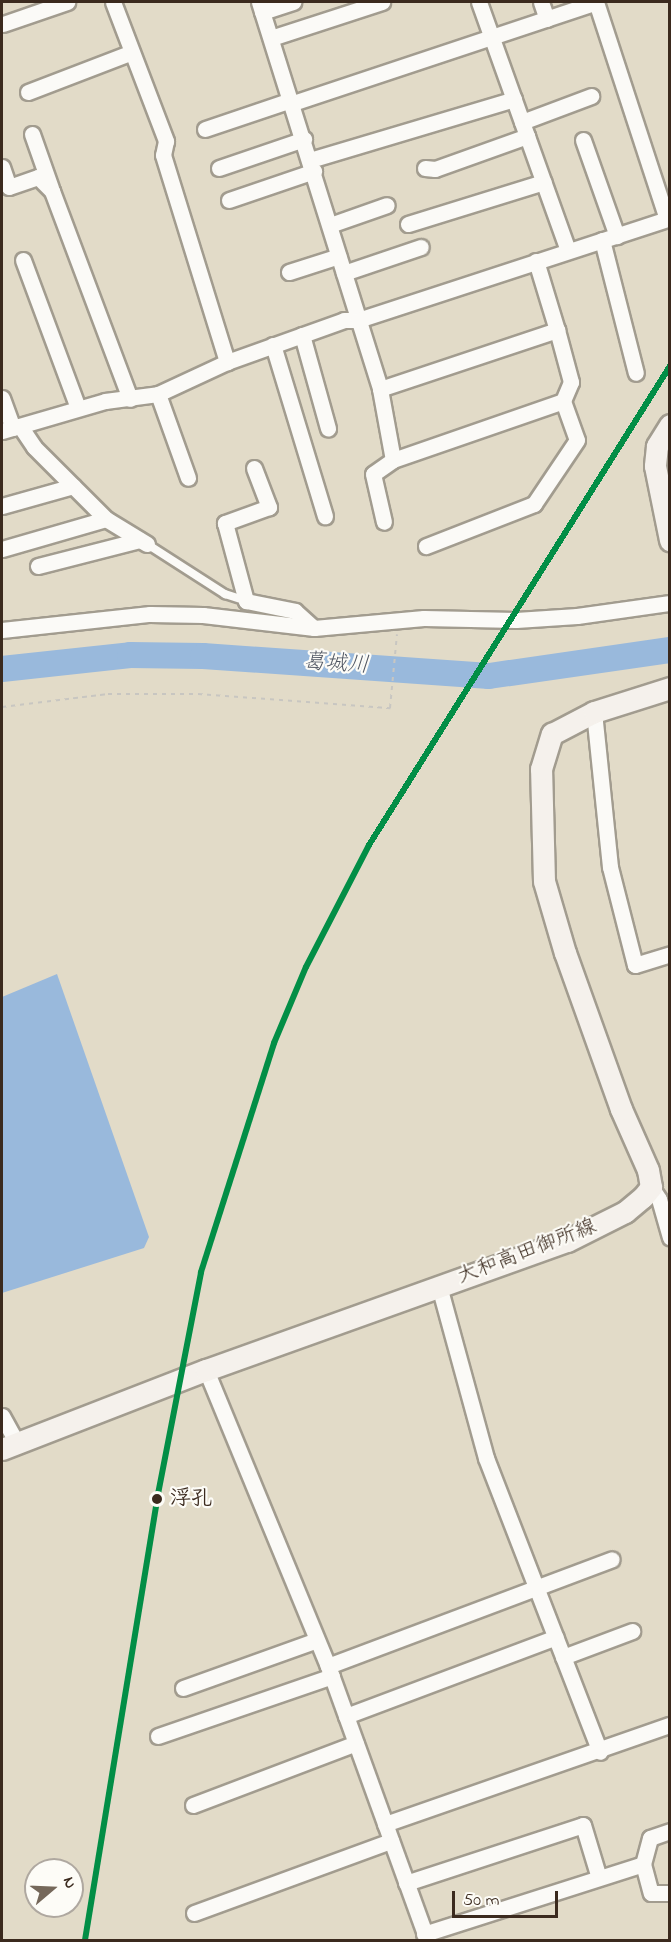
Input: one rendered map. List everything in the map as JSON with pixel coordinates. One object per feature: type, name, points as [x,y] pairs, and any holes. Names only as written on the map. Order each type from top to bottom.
[{"type":"main road","points":[[669,425],[657,446],[655,466],[669,540]]},
{"type":"main road","points":[[651,1187],[648,1170],[621,1109],[565,953],[544,881],[541,769],[552,734],[594,712],[669,688]]},
{"type":"main road","name":"大和高田御所線","points":[[9,1446],[206,1370],[567,1241],[625,1212],[651,1187]]},
{"type":"street","points":[[3,24],[67,2]]},
{"type":"street","points":[[114,2],[166,141],[163,155],[227,362]]},
{"type":"street","points":[[292,2],[260,7],[304,139],[380,390],[393,460]]},
{"type":"street","points":[[271,38],[382,2]]},
{"type":"street","points":[[479,2],[568,251]]},
{"type":"street","points":[[541,2],[547,19]]},
{"type":"street","points":[[12,428],[78,408],[158,394],[227,362],[344,320],[358,320],[668,219],[596,2],[293,104],[288,101],[205,129]]},
{"type":"street","points":[[28,92],[132,52]]},
{"type":"street","points":[[425,168],[435,169],[525,129],[591,96]]},
{"type":"street","points":[[229,200],[312,166],[514,99]]},
{"type":"street","points":[[32,134],[130,399]]},
{"type":"street","points":[[219,168],[304,139]]},
{"type":"street","points":[[583,140],[609,238],[636,373]]},
{"type":"street","points":[[2,167],[9,187],[38,177],[52,191]]},
{"type":"street","points":[[408,224],[544,182]]},
{"type":"street","points":[[330,225],[387,205]]},
{"type":"street","points":[[344,273],[421,247]]},
{"type":"street","points":[[289,272],[339,256]]},
{"type":"street","points":[[23,261],[78,408]]},
{"type":"street","points":[[426,546],[534,504],[577,440],[563,401],[571,382],[536,261]]},
{"type":"street","points":[[380,390],[557,330]]},
{"type":"street","points":[[302,335],[328,428]]},
{"type":"street","points":[[273,345],[325,516]]},
{"type":"street","points":[[158,394],[188,478]]},
{"type":"street","points":[[2,398],[12,428],[106,519],[143,542]]},
{"type":"street","points":[[384,522],[373,474],[393,460],[563,401]]},
{"type":"street","points":[[254,468],[269,507],[225,523],[246,601],[295,611],[314,628]]},
{"type":"street","points":[[2,506],[73,486]]},
{"type":"street","points":[[2,549],[106,519]]},
{"type":"street","points":[[38,566],[143,542]]},
{"type":"street","points":[[2,630],[150,614],[203,615],[314,628],[424,618],[578,616],[669,603]]},
{"type":"street","points":[[594,712],[610,867],[634,965],[669,954]]},
{"type":"street","points":[[651,1187],[659,1199],[669,1237]]},
{"type":"street","points":[[439,1286],[486,1458],[538,1586],[600,1752]]},
{"type":"street","points":[[206,1370],[330,1671],[426,1937],[643,1864]]},
{"type":"street","points":[[2,1416],[9,1446]]},
{"type":"street","points":[[158,1736],[330,1671],[538,1586],[612,1559]]},
{"type":"street","points":[[563,1658],[632,1631]]},
{"type":"street","points":[[346,1716],[556,1637]]},
{"type":"street","points":[[183,1689],[317,1640]]},
{"type":"street","points":[[385,1824],[600,1752],[669,1725]]},
{"type":"street","points":[[193,1805],[356,1743]]},
{"type":"street","points":[[406,1883],[583,1825],[599,1878]]},
{"type":"street","points":[[669,1831],[650,1838],[643,1864],[651,1893],[669,1893]]},
{"type":"street","points":[[194,1912],[391,1841]]},
{"type":"lane","points":[[143,542],[225,594],[246,601]]},
{"type":"path","points":[[2,707],[108,694],[198,694],[390,708],[394,642]]},
{"type":"water","points":[[57,974],[149,1237],[144,1248],[2,1293],[2,997]]},
{"type":"waterway","name":"葛城川","points":[[2,669],[130,655],[203,656],[489,676],[670,650]]},
{"type":"transit line","points":[[85,1940],[158,1494],[201,1272],[274,1043],[306,967],[369,845],[670,366]]},
{"type":"place","name":"浮孔","points":[[157,1499]]}]
